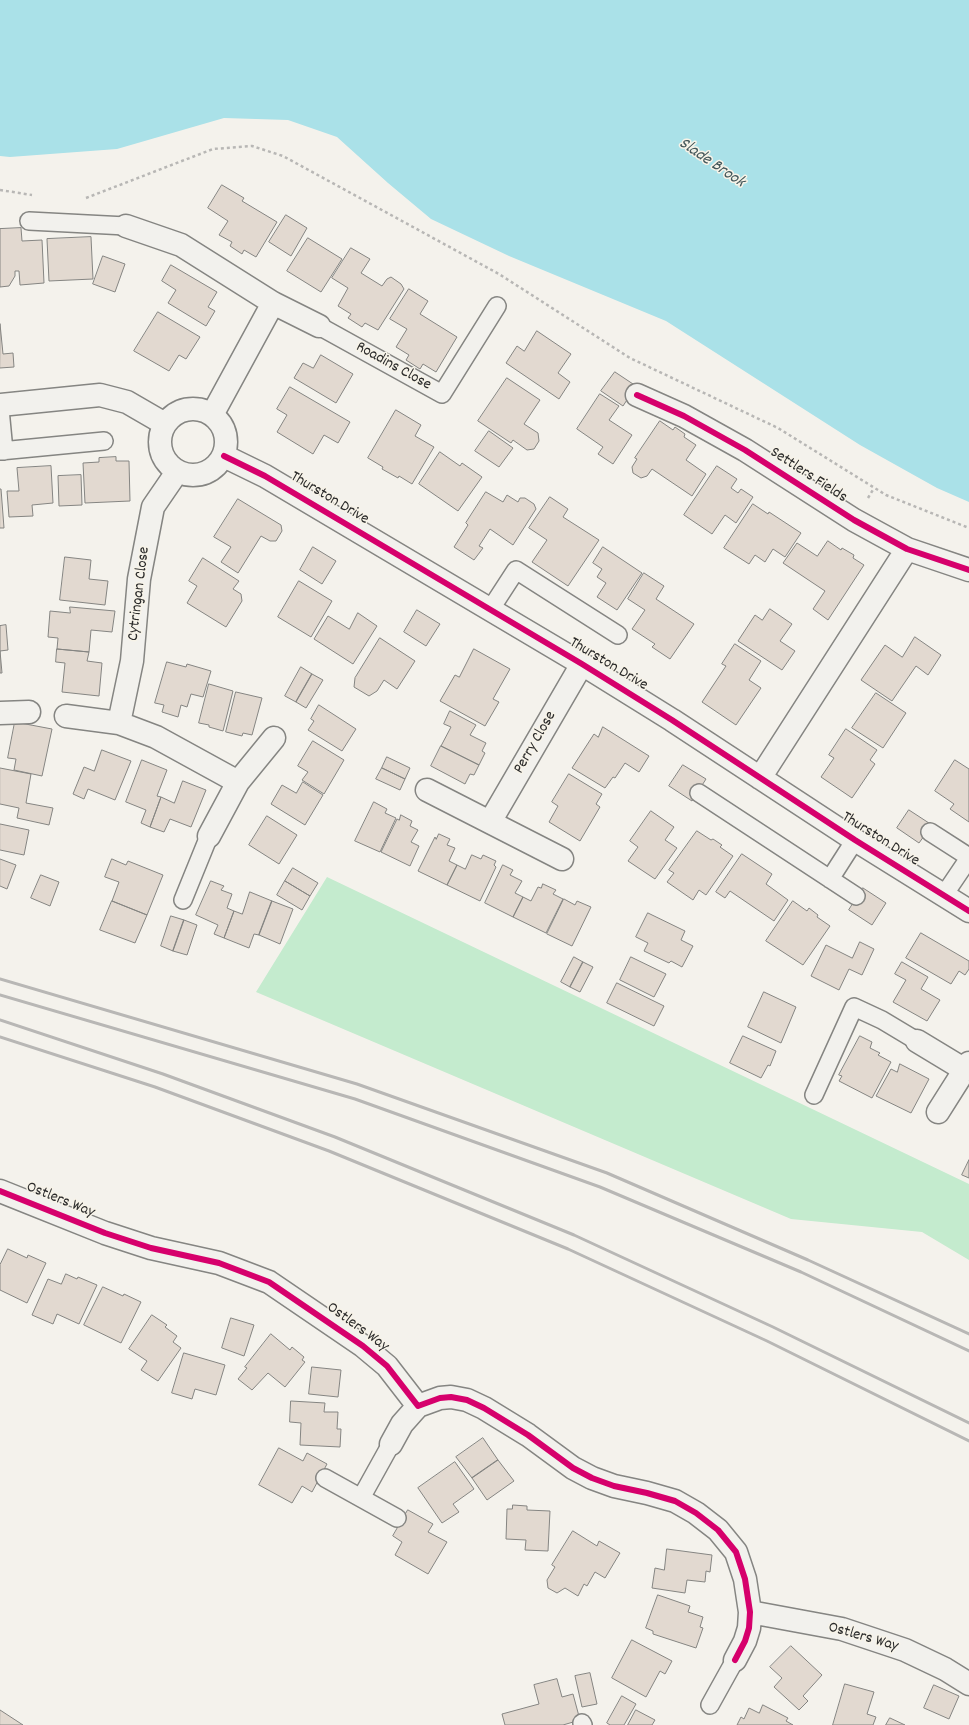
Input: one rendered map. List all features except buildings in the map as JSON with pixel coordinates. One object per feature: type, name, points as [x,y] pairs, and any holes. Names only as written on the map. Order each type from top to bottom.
[{"type":"street","name":"Roadins Close","points":[[126,226],[181,244],[273,303],[319,326]]},
{"type":"street","points":[[212,415],[273,303]]},
{"type":"street","points":[[0,405],[100,395],[127,402],[165,424]]},
{"type":"street","name":"Settlers Fields","points":[[636,395],[684,416],[745,450],[854,520],[908,549],[969,570]]},
{"type":"street","points":[[186,409],[200,409],[212,415],[218,420],[225,432],[227,443],[224,456],[219,464],[207,473],[199,475],[187,476],[177,472],[166,463],[161,454],[159,441],[165,424],[175,414],[186,409]]},
{"type":"street","name":"Thurston Drive","points":[[224,456],[265,476],[582,664],[672,720],[855,840],[969,911]]},
{"type":"street","name":"Cytringan Close","points":[[119,723],[132,661],[139,579],[154,507],[177,472]]},
{"type":"street","points":[[760,778],[908,549]]},
{"type":"street","name":"Perry Close","points":[[490,822],[582,664]]},
{"type":"street","points":[[0,713],[29,712]]},
{"type":"street","points":[[66,716],[119,723],[156,737],[238,782]]},
{"type":"street","points":[[209,836],[238,782],[274,738]]},
{"type":"street","points":[[427,790],[562,859]]},
{"type":"street","points":[[917,1041],[967,1067],[938,1112]]},
{"type":"street","name":"Ostlers Way","points":[[0,1191],[105,1233],[151,1248],[219,1263],[269,1282],[363,1346],[387,1366],[418,1406]]},
{"type":"street","points":[[391,1444],[402,1424],[418,1406],[440,1398],[451,1397],[467,1400],[484,1408],[528,1435],[573,1468],[592,1478],[675,1502],[696,1513],[718,1530],[736,1552],[745,1579],[750,1612],[749,1628],[745,1641],[735,1660]]},
{"type":"street","name":"Ostlers Way","points":[[750,1612],[849,1632],[905,1650],[945,1669],[969,1684]]},
{"type":"lane","points":[[29,221],[126,226]]},
{"type":"lane","name":"Roadins Close","points":[[319,326],[442,394],[497,306]]},
{"type":"lane","points":[[0,409],[2,451],[104,441]]},
{"type":"lane","points":[[490,610],[516,570],[618,635]]},
{"type":"lane","points":[[699,793],[856,896]]},
{"type":"lane","points":[[930,832],[969,858],[944,895]]},
{"type":"lane","points":[[183,900],[209,836]]},
{"type":"lane","points":[[830,879],[855,840]]},
{"type":"lane","points":[[814,1094],[854,1007],[882,1020],[917,1041]]},
{"type":"lane","points":[[361,1498],[391,1444]]},
{"type":"lane","points":[[325,1478],[397,1518]]},
{"type":"lane","points":[[710,1705],[735,1660]]},
{"type":"green space","points":[[327,877],[969,1184],[969,1260],[922,1232],[791,1219],[256,992]]},
{"type":"water","name":"Slade Brook","points":[[0,0],[969,0],[969,502],[937,488],[860,445],[666,321],[509,256],[431,219],[337,137],[288,120],[224,118],[117,149],[10,157],[0,156]]},
{"type":"railway","points":[[0,979],[357,1084],[607,1173],[808,1260],[969,1334]]},
{"type":"railway","points":[[0,995],[355,1099],[600,1187],[801,1272],[969,1351]]},
{"type":"railway","points":[[0,1020],[163,1074],[335,1137],[574,1235],[773,1327],[969,1423]]},
{"type":"railway","points":[[0,1037],[155,1087],[329,1151],[568,1249],[767,1341],[969,1441]]},
{"type":"cycle path","points":[[637,395],[684,416],[745,450],[854,520],[907,549],[969,570]]},
{"type":"cycle path","points":[[224,456],[265,476],[582,664],[672,720],[855,840],[969,911]]},
{"type":"cycle path","points":[[0,1191],[105,1233],[151,1248],[219,1263],[269,1282],[363,1346],[387,1366],[418,1406],[440,1398],[451,1397],[467,1400],[484,1408],[528,1435],[573,1468],[592,1478],[614,1486],[675,1501],[696,1513],[718,1530],[736,1552],[745,1579],[750,1612],[749,1628],[745,1641],[735,1660]]}]
